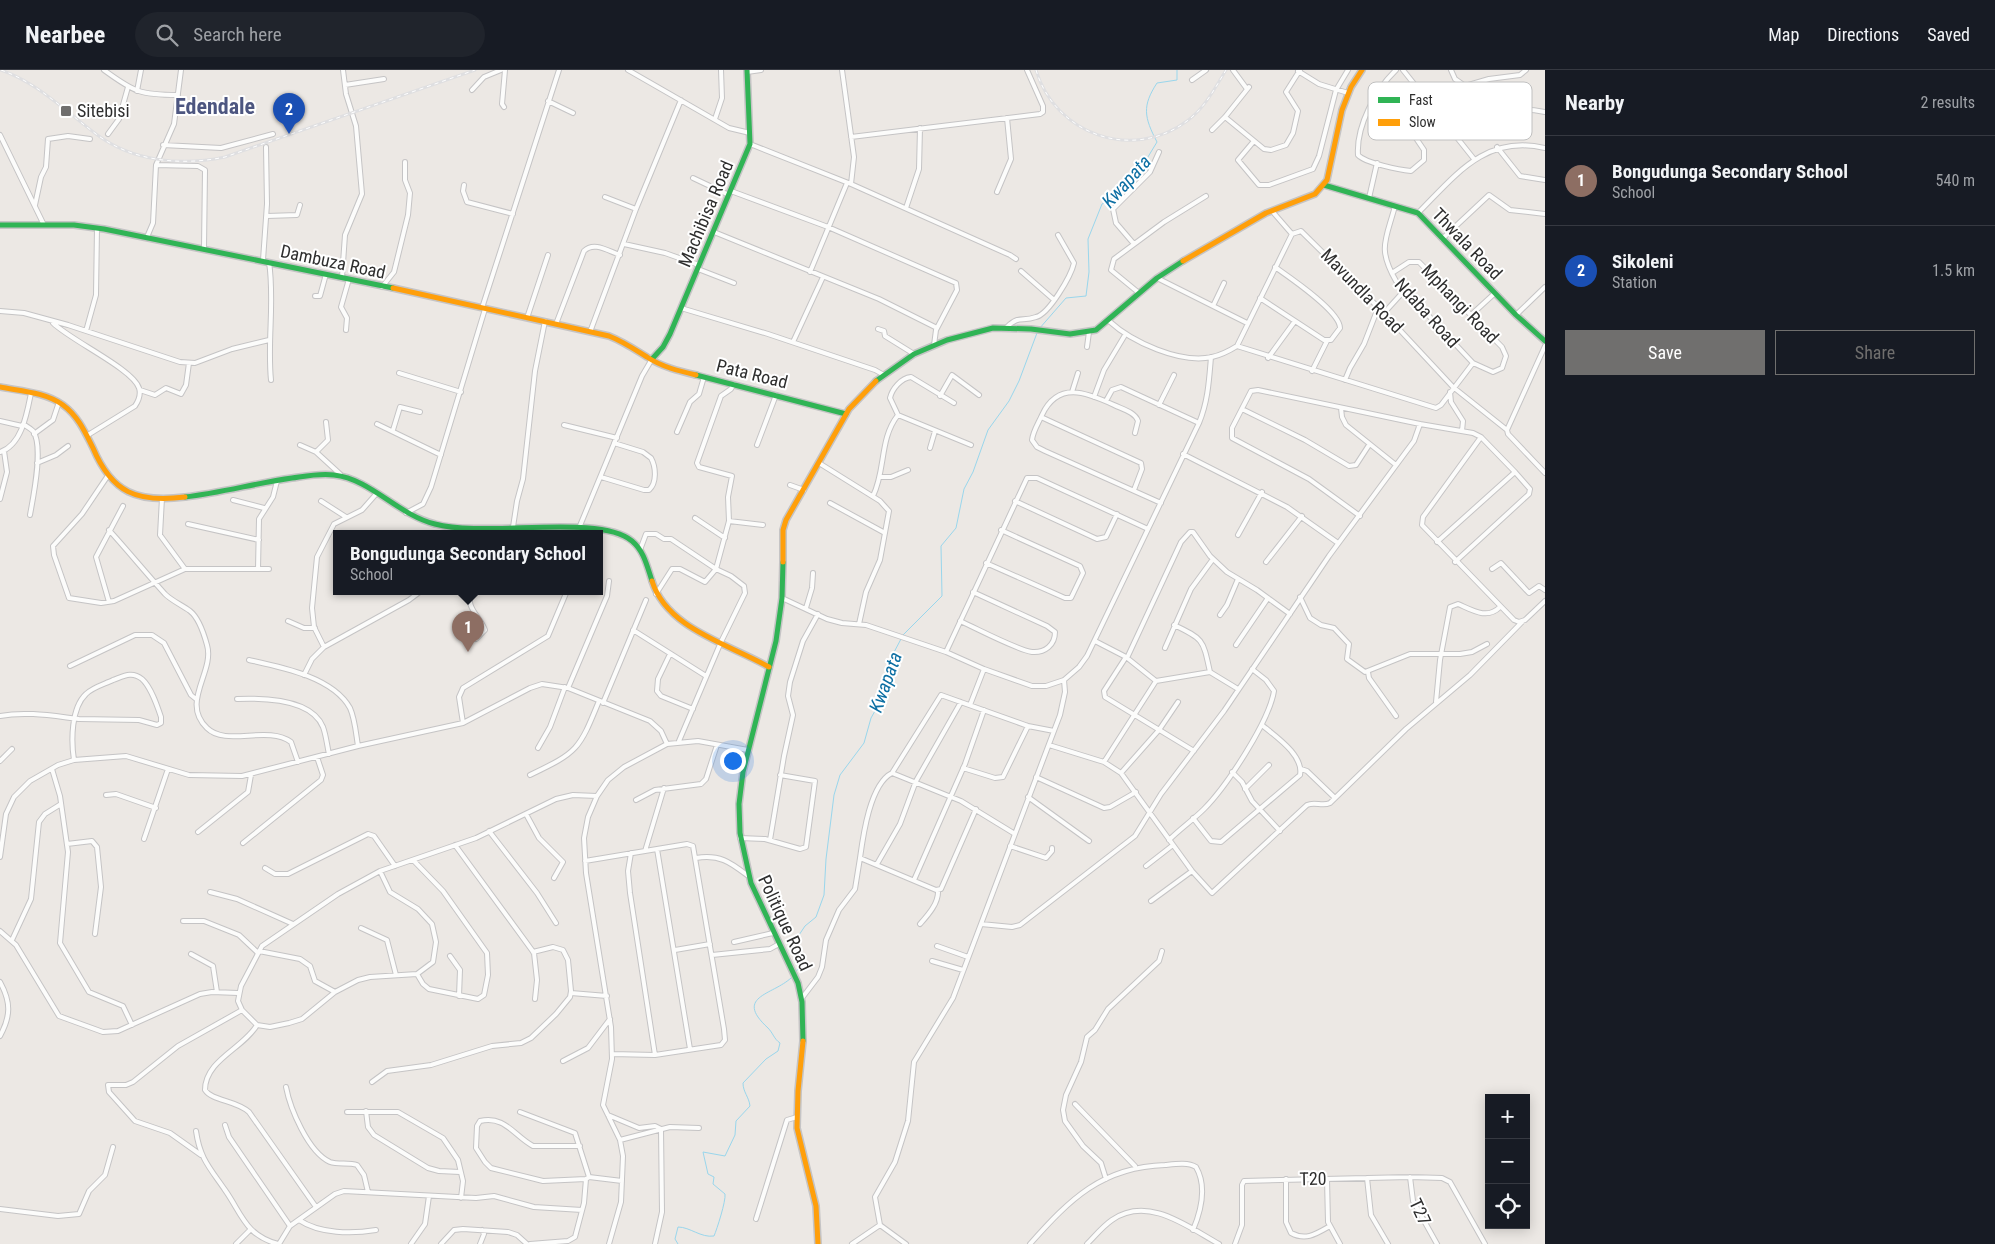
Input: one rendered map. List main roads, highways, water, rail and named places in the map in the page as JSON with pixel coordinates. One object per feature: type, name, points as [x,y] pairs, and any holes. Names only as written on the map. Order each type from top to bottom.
[{"type":"waterway","name":"Kwapata","points":[[1039,329],[1066,298],[1086,296],[1089,272],[1088,239],[1102,204],[1118,195],[1137,175],[1157,142],[1147,118],[1147,105],[1157,83],[1177,80],[1177,70]]},
{"type":"waterway","name":"Kwapata","points":[[903,635],[942,596],[941,546],[956,528],[964,489],[973,472],[988,430],[1009,401],[1019,381],[1037,333]]},
{"type":"waterway","name":"Kwapata","points":[[795,973],[800,965],[800,953],[795,941],[805,926],[816,917],[824,895],[826,859],[834,795],[840,775],[864,743],[871,718],[880,702],[892,656],[901,639]]},
{"type":"waterway","name":"Kwapata","points":[[678,1244],[675,1239],[678,1227],[714,1236],[723,1209],[725,1194],[713,1184],[714,1177],[708,1174],[703,1152],[725,1156],[735,1135],[736,1121],[750,1106],[743,1083],[766,1059],[778,1051],[780,1043],[758,1017],[754,1009],[756,1002],[793,976]]},
{"type":"railway","points":[[1,70],[27,82],[51,98],[110,143],[142,156],[175,161],[209,160],[225,157],[475,70]]},
{"type":"railway","points":[[1036,70],[1046,92],[1060,111],[1078,125],[1098,135],[1120,140],[1143,139],[1166,133],[1187,121],[1214,91],[1226,70]]},
{"type":"place","name":"Sitebisi","points":[[66,111]]},
{"type":"place","name":"Sikoleni","points":[[289,134]]},
{"type":"place","name":"Bongudunga Secondary School","points":[[468,652]]},
{"type":"district","name":"Edendale","points":[[215,106]]}]
